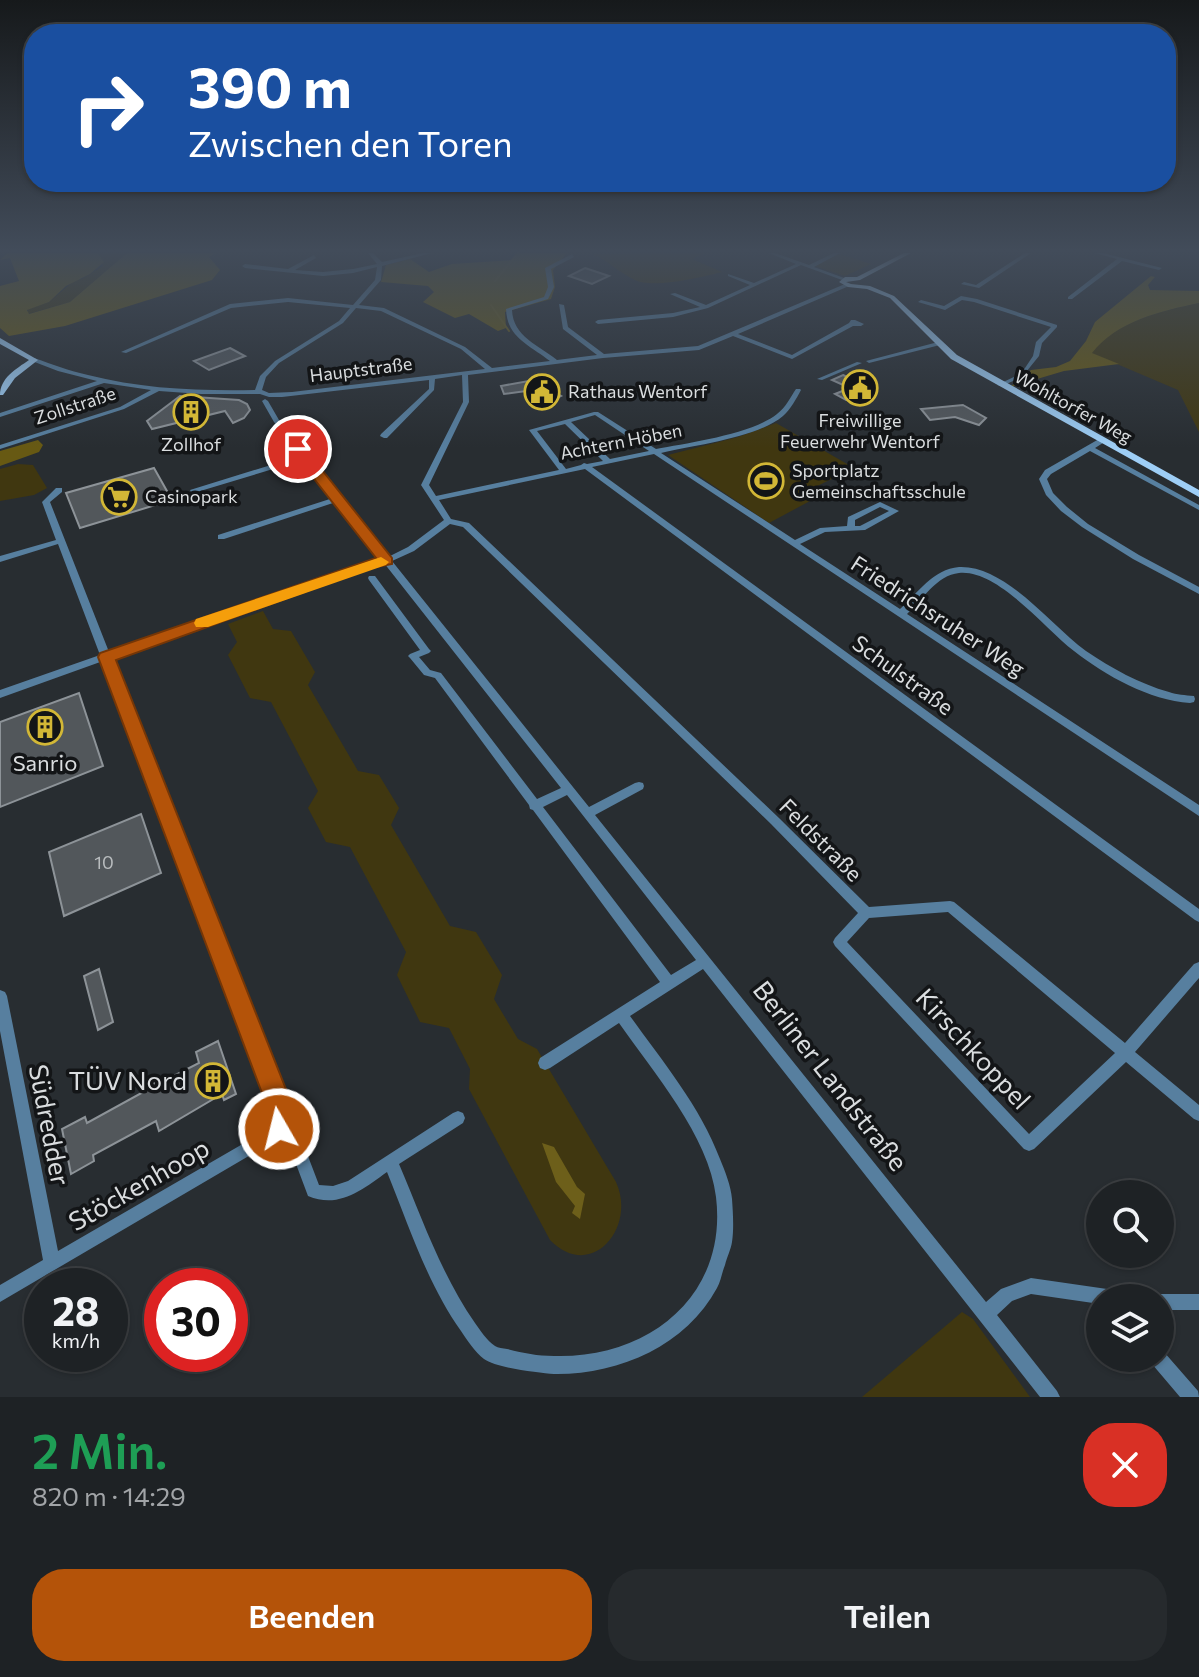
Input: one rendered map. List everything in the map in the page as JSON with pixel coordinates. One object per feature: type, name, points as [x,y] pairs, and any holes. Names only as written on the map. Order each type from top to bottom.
[{"type":"main road","name":"Wohltorfer Weg","points":[[914,318],[938,344],[1000,385],[1199,494]]},
{"type":"main road","points":[[0,340],[34,360]]},
{"type":"main road","points":[[8,347],[17,367]]},
{"type":"main road","points":[[0,393],[17,367],[34,360]]},
{"type":"main road","points":[[17,367],[46,365]]},
{"type":"street","points":[[124,352],[202,318]]},
{"type":"street","points":[[253,394],[263,376],[277,362],[344,318]]},
{"type":"street","points":[[401,318],[449,341],[491,370]]},
{"type":"street","points":[[510,318],[519,335],[556,362]]},
{"type":"street","points":[[563,318],[565,328],[603,356]]},
{"type":"street","points":[[598,322],[639,318]]},
{"type":"street","name":"Hauptstraße","points":[[264,399],[603,356],[699,348],[768,318]]},
{"type":"street","points":[[1000,385],[1020,376],[1027,369],[1036,356],[1039,342],[1055,326],[1031,318]]},
{"type":"street","points":[[734,334],[792,357],[852,324]]},
{"type":"street","points":[[820,379],[859,363],[938,344]]},
{"type":"street","points":[[34,360],[102,381],[158,389],[253,394],[264,399]]},
{"type":"street","points":[[0,694],[368,564],[408,553],[448,521],[425,485],[466,402],[465,373]]},
{"type":"street","points":[[384,436],[432,389],[432,377]]},
{"type":"street","name":"Zollstraße","points":[[0,415],[102,381]]},
{"type":"street","name":"Zollstraße","points":[[0,447],[122,408],[158,389]]},
{"type":"street","name":"Achtern Höben","points":[[434,499],[734,435],[789,411],[798,390]]},
{"type":"street","name":"Berliner Landstraße","points":[[253,394],[264,399],[269,418],[276,421],[1051,1397]]},
{"type":"street","name":"Friedrichsruher Weg","points":[[567,422],[596,413],[1199,811]]},
{"type":"street","points":[[563,470],[533,430],[567,422],[608,461]]},
{"type":"street","points":[[1102,441],[1048,472],[1043,479],[1047,493],[1080,524],[1199,591]]},
{"type":"street","points":[[1090,448],[1199,508]]},
{"type":"street","points":[[194,490],[304,457]]},
{"type":"street","name":"Schulstraße","points":[[584,465],[1199,916]]},
{"type":"street","points":[[59,490],[46,502],[284,1117],[279,1129],[293,1135],[313,1191],[323,1196],[336,1195],[458,1118]]},
{"type":"street","points":[[221,537],[337,499]]},
{"type":"street","points":[[795,543],[823,530],[862,528],[895,511],[880,504],[851,519],[851,527]]},
{"type":"street","name":"Feldstraße","points":[[448,521],[466,525],[775,821],[866,913],[950,906],[1199,1114]]},
{"type":"street","points":[[0,559],[61,541]]},
{"type":"street","points":[[902,613],[943,575],[971,573],[985,576],[1010,588],[1077,649],[1176,699],[1190,699]]},
{"type":"street","points":[[372,578],[426,651],[413,656],[427,673],[438,675],[669,984]]},
{"type":"street","points":[[588,813],[639,786]]},
{"type":"street","points":[[534,806],[569,789]]},
{"type":"street","name":"Kirschkoppel","points":[[866,913],[839,942],[1029,1144],[1127,1051],[1199,968]]},
{"type":"street","points":[[545,1063],[705,961]]},
{"type":"street","name":"Südredder","points":[[0,996],[52,1264]]},
{"type":"street","points":[[621,1014],[704,1138],[717,1167],[724,1199],[723,1251],[715,1285],[699,1317],[678,1345]]},
{"type":"street","name":"Stöckenhoop","points":[[0,1294],[279,1129]]},
{"type":"street","points":[[390,1161],[450,1299],[468,1329],[491,1355],[536,1381]]},
{"type":"street","points":[[986,1314],[1007,1295],[1031,1286],[1086,1294]]},
{"type":"street","points":[[1174,1302],[1199,1302]]},
{"type":"street","points":[[1170,1372],[1192,1397]]},
{"type":"shaded area","points":[[0,318],[90,318],[9,336],[0,328]]},
{"type":"shaded area","points":[[476,318],[505,318],[506,328],[498,331]]},
{"type":"shaded area","points":[[1100,318],[1143,318],[1114,333],[1092,353],[1119,364],[1064,371],[1010,387],[1031,370],[1056,367],[1070,361],[1086,341]]},
{"type":"shaded area","points":[[1199,318],[1199,432],[1178,390],[1091,353],[1114,333],[1140,319]]},
{"type":"shaded area","name":"Sportplatz Gemeinschaftsschule","points":[[776,423],[854,468],[801,494],[810,501],[769,523],[668,455],[738,437]]},
{"type":"shaded area","points":[[38,440],[43,445],[39,452],[0,466],[0,451]]},
{"type":"shaded area","points":[[18,464],[33,465],[47,488],[34,495],[0,501],[0,469]]},
{"type":"shaded area","points":[[263,611],[273,629],[291,631],[315,672],[308,685],[358,771],[379,775],[399,808],[391,825],[450,926],[476,932],[502,975],[494,999],[518,1039],[537,1049],[616,1182],[621,1199],[615,1232],[606,1244],[594,1252],[581,1255],[565,1251],[550,1240],[469,1089],[470,1069],[449,1028],[420,1022],[397,975],[406,952],[350,847],[326,842],[308,808],[318,791],[271,702],[250,698],[228,655],[237,642],[228,624]]},
{"type":"shaded area","points":[[542,1143],[554,1147],[577,1187],[585,1194],[580,1219],[572,1213],[575,1206],[556,1182]]},
{"type":"shaded area","points":[[962,1312],[973,1319],[1030,1397],[862,1397]]},
{"type":"building","points":[[230,348],[245,356],[209,370],[194,361]]},
{"type":"building","name":"Freiwillige Feuerwehr Wentorf","points":[[843,375],[872,389],[846,400],[835,394],[850,388],[832,380]]},
{"type":"building","name":"Rathaus Wentorf","points":[[534,380],[561,396],[545,404],[526,391],[504,394],[501,386]]},
{"type":"building","name":"Zollhof","points":[[180,396],[239,400],[247,404],[250,410],[244,418],[233,423],[225,411],[152,429],[147,421]]},
{"type":"building","points":[[963,405],[986,418],[979,425],[955,417],[930,420],[921,409]]},
{"type":"building","name":"Casinopark","points":[[154,468],[172,500],[80,528],[66,493]]},
{"type":"building","points":[[79,693],[103,766],[0,807],[0,722]]},
{"type":"building","points":[[141,814],[161,873],[64,916],[49,852]]},
{"type":"building","points":[[99,969],[113,1022],[98,1030],[84,976]]},
{"type":"building","points":[[218,1041],[236,1094],[224,1100],[222,1094],[159,1131],[156,1121],[93,1155],[94,1161],[71,1174],[62,1129],[85,1117],[87,1123],[147,1090],[146,1087],[159,1080],[160,1083],[199,1063],[196,1052]]},
{"type":"waterway","points":[[500,318],[509,331]]},
{"type":"slow traffic","points":[[202,623],[381,562]]},
{"type":"place","name":"Freiwillige Feuerwehr Wentorf","points":[[860,388]]},
{"type":"place","name":"Rathaus Wentorf","points":[[542,392]]},
{"type":"place","name":"Zollhof","points":[[191,412]]},
{"type":"place","name":"Sportplatz Gemeinschaftsschule","points":[[766,481]]},
{"type":"place","name":"Casinopark","points":[[119,497]]},
{"type":"place","name":"Sanrio","points":[[45,727]]},
{"type":"place","name":"TÜV Nord","points":[[213,1081]]},
{"type":"route","points":[[279,1129],[284,1117],[106,657],[368,564],[386,561],[298,449]]}]
